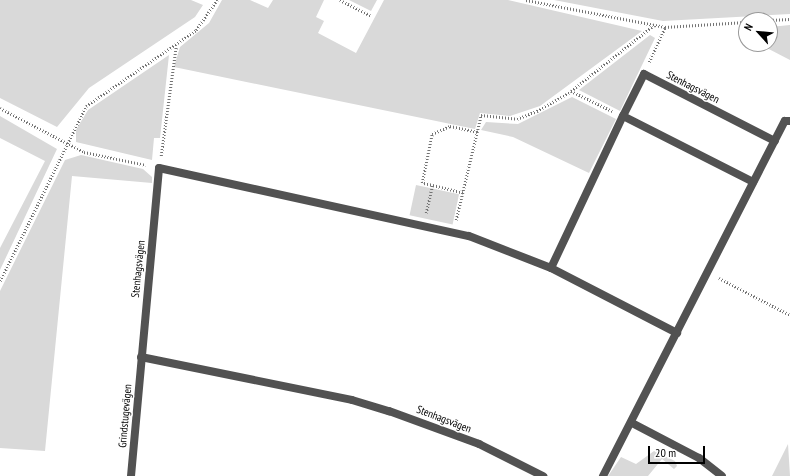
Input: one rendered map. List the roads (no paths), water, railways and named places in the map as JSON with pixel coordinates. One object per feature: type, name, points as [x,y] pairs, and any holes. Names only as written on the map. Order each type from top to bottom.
[{"type":"street","name":"Stenhagsvägen","points":[[623,116],[644,74],[775,140]]},
{"type":"street","points":[[677,333],[551,268],[623,116],[754,182]]},
{"type":"street","points":[[603,476],[632,423],[785,120],[790,121]]},
{"type":"street","name":"Stenhagsvägen","points":[[543,476],[440,428],[374,407],[141,357],[159,168],[420,223],[453,232],[551,268]]},
{"type":"street","name":"Grindstugevägen","points":[[131,476],[141,357]]},
{"type":"street","points":[[632,423],[699,458],[722,476]]}]
